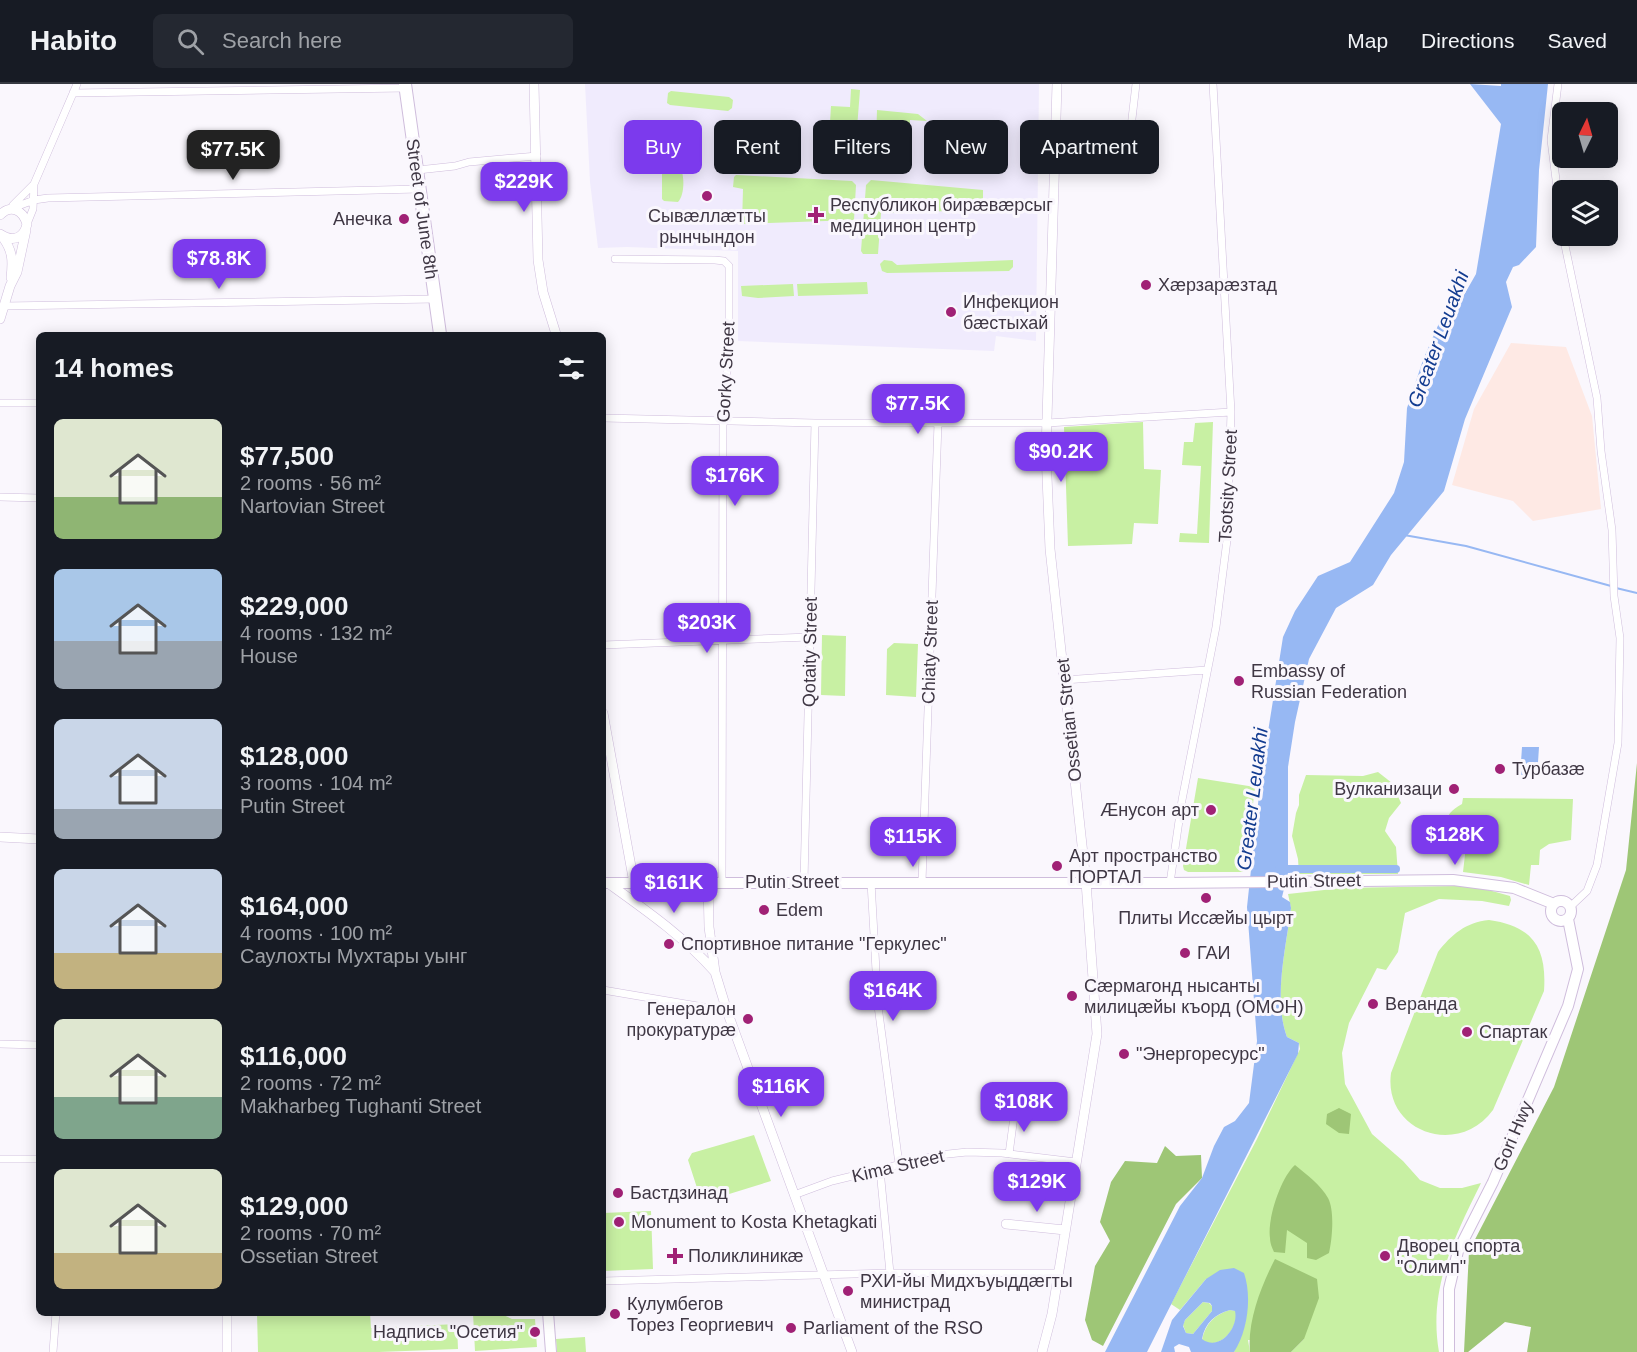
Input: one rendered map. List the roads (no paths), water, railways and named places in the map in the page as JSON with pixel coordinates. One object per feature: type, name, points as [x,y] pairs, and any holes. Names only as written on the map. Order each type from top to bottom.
[{"type":"highway","name":"Street of June 8th","points":[[406,86],[440,332]]},
{"type":"main road","name":"Putin Street","points":[[606,883],[1170,883],[1453,880],[1514,888],[1554,904]]},
{"type":"main road","points":[[1562,901],[1570,907],[1572,913],[1568,919],[1562,922],[1554,919],[1551,912],[1554,904],[1562,901]]},
{"type":"main road","name":"Gori Hwy","points":[[1449,1352],[1449,1289],[1455,1261],[1493,1182],[1568,1006],[1578,969],[1568,919]]},
{"type":"main road","points":[[548,1316],[551,1352]]},
{"type":"street","points":[[0,319],[10,286],[17,272],[33,208],[34,184],[77,84]]},
{"type":"street","points":[[534,84],[538,260],[543,292],[555,332]]},
{"type":"street","name":"Ossetian Street","points":[[1042,1352],[1058,1273],[1097,1034],[1086,882],[1050,549],[1047,423],[1056,84]]},
{"type":"street","points":[[1132,120],[1136,84]]},
{"type":"street","name":"Tsotsity Street","points":[[1170,883],[1182,800],[1216,627],[1227,540],[1232,412],[1213,84]]},
{"type":"street","points":[[1556,180],[1551,140],[1558,84]]},
{"type":"street","points":[[73,93],[406,86]]},
{"type":"street","points":[[418,170],[469,162],[537,156]]},
{"type":"street","points":[[0,215],[4,208],[34,184]]},
{"type":"street","points":[[4,208],[48,198],[419,189]]},
{"type":"street","points":[[33,208],[48,198]]},
{"type":"street","points":[[0,234],[9,239],[15,239],[24,234],[27,227],[26,219],[20,211],[4,208]]},
{"type":"street","points":[[0,234],[10,246],[13,257],[10,286]]},
{"type":"street","points":[[1565,246],[1597,398],[1601,451],[1612,530],[1614,596],[1620,639],[1618,742],[1597,865],[1587,891],[1570,907]]},
{"type":"street","name":"Gorky Street","points":[[615,259],[715,260],[724,261],[729,266],[729,348],[723,420],[722,883]]},
{"type":"street","points":[[4,306],[435,299]]},
{"type":"street","points":[[0,403],[36,403]]},
{"type":"street","points":[[606,418],[815,423],[1047,423],[1232,412]]},
{"type":"street","name":"Qotaity Street","points":[[804,882],[815,423]]},
{"type":"street","name":"Chiaty Street","points":[[922,882],[938,423]]},
{"type":"street","points":[[0,497],[36,498]]},
{"type":"street","points":[[606,645],[810,637]]},
{"type":"street","points":[[1064,680],[1207,670]]},
{"type":"street","points":[[606,729],[634,883]]},
{"type":"street","points":[[0,837],[36,839]]},
{"type":"street","points":[[871,882],[878,1006],[899,1164]]},
{"type":"street","points":[[708,883],[709,927],[715,972],[727,1011],[852,1352]]},
{"type":"street","points":[[606,884],[658,918],[692,946],[715,972]]},
{"type":"street","points":[[606,991],[727,1011]]},
{"type":"street","points":[[0,1044],[36,1045]]},
{"type":"street","points":[[1009,1154],[1015,1109]]},
{"type":"street","name":"Kima Street","points":[[794,1195],[832,1181],[939,1155],[967,1152],[1009,1154],[1076,1162]]},
{"type":"street","points":[[0,1159],[36,1159]]},
{"type":"street","points":[[880,1170],[890,1273]]},
{"type":"street","points":[[1006,1224],[1065,1230]]},
{"type":"street","points":[[606,1281],[890,1273],[1058,1273]]},
{"type":"street","points":[[53,1352],[56,1316]]},
{"type":"street","points":[[227,1316],[227,1352]]},
{"type":"water","name":"Greater Leuakhi","points":[[1470,84],[1501,86],[1501,84],[1548,84],[1539,170],[1536,247],[1519,265],[1513,267],[1506,282],[1512,307],[1465,419],[1444,491],[1391,555],[1373,585],[1336,608],[1309,659],[1288,767],[1288,873],[1282,897],[1290,902],[1291,908],[1282,973],[1281,1006],[1287,1037],[1299,1043],[1298,1054],[1147,1352],[1105,1352],[1180,1206],[1202,1178],[1224,1127],[1235,1121],[1249,1103],[1257,1041],[1247,907],[1261,776],[1283,637],[1295,611],[1318,576],[1350,562],[1394,493],[1404,462],[1407,408],[1423,360],[1443,314],[1460,302],[1476,274],[1501,124]]},
{"type":"water","points":[[1522,747],[1539,747],[1537,778],[1520,777]]},
{"type":"water","points":[[1234,1268],[1244,1273],[1248,1292],[1243,1334],[1234,1352],[1191,1352],[1189,1347],[1179,1344],[1174,1347],[1175,1352],[1161,1352],[1172,1320],[1206,1279],[1220,1270]],"holes":[[[1203,1302],[1210,1303],[1212,1311],[1193,1334],[1186,1333],[1183,1326],[1185,1320]],[[1230,1310],[1235,1311],[1231,1331],[1215,1342],[1202,1339],[1212,1320]]]},
{"type":"waterway","points":[[1404,535],[1466,546],[1611,586]]},
{"type":"waterway","points":[[1616,588],[1637,593]]},
{"type":"waterway","points":[[1279,869],[1396,869]]},
{"type":"place","name":"Сывæллæтты рынчындон","points":[[707,196]]},
{"type":"place","name":"Республикон бирæвæрсыг медицинон центр","points":[[816,215]]},
{"type":"place","name":"Анечка","points":[[404,219]]},
{"type":"place","name":"Хæрзарæзтад","points":[[1146,285]]},
{"type":"place","name":"Инфекцион бæстыхай","points":[[951,312]]},
{"type":"place","name":"Embassy of Russian Federation","points":[[1239,681]]},
{"type":"place","name":"Турбазæ","points":[[1500,769]]},
{"type":"place","name":"Вулканизаци","points":[[1454,789]]},
{"type":"place","name":"Æнусон арт","points":[[1211,810]]},
{"type":"place","name":"Арт пространство ПОРТАЛ","points":[[1057,866]]},
{"type":"place","name":"Плиты Иссæйы цырт","points":[[1206,898]]},
{"type":"place","name":"Edem","points":[[764,910]]},
{"type":"place","name":"Спортивное питание \"Геркулес\"","points":[[669,944]]},
{"type":"place","name":"ГАИ","points":[[1185,953]]},
{"type":"place","name":"Сæрмагонд нысанты милицæйы къорд (ОМОН)","points":[[1072,996]]},
{"type":"place","name":"Веранда","points":[[1373,1004]]},
{"type":"place","name":"Генералон прокуратурæ","points":[[748,1019]]},
{"type":"place","name":"Спартак","points":[[1467,1032]]},
{"type":"place","name":"\"Энергоресурс\"","points":[[1124,1054]]},
{"type":"place","name":"Бастдзинад","points":[[618,1193]]},
{"type":"place","name":"Monument to Kosta Khetagkati","points":[[619,1222]]},
{"type":"place","name":"Поликлиникæ","points":[[675,1256]]},
{"type":"place","name":"Дворец спорта \"Олимп\"","points":[[1385,1256]]},
{"type":"place","name":"РХИ-йы Мидхъуыддæгты министрад","points":[[848,1291]]},
{"type":"place","name":"Кулумбегов Торез Георгиевич","points":[[615,1314]]},
{"type":"place","name":"Parliament of the RSO","points":[[791,1328]]},
{"type":"place","name":"Надпись \"Осетия\"","points":[[535,1332]]}]
